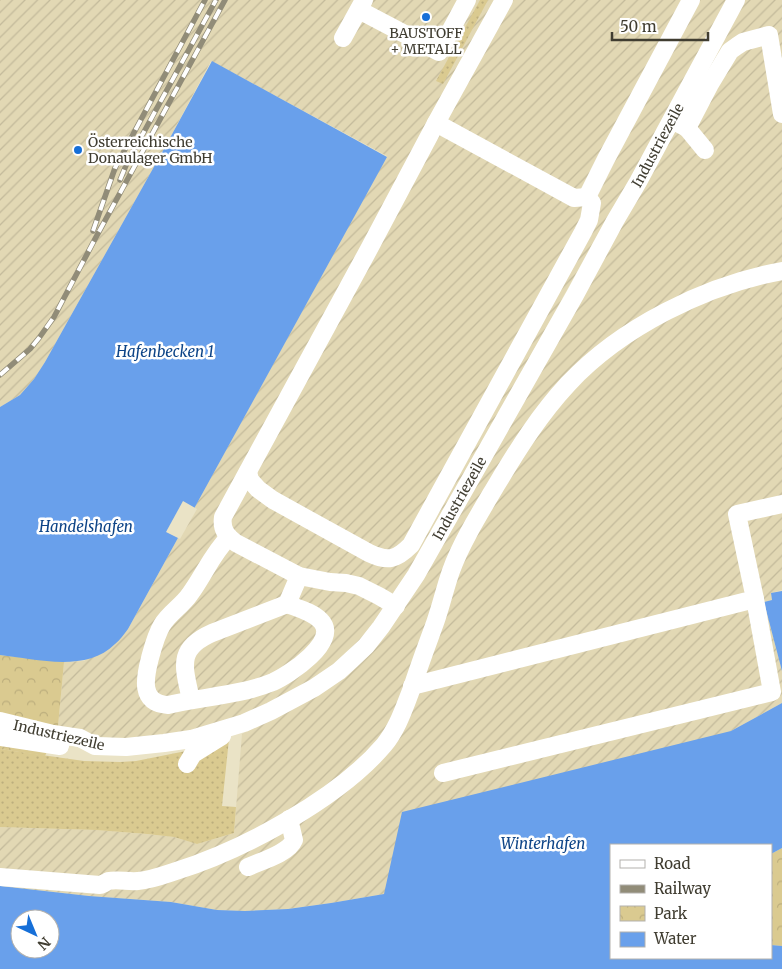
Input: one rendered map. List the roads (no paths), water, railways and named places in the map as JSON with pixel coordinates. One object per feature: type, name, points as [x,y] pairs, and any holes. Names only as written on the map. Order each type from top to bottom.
[{"type":"street","points":[[344,38],[362,5],[439,52],[467,0]]},
{"type":"street","points":[[396,606],[358,586],[299,576],[228,537],[224,532],[223,518],[504,0]]},
{"type":"street","points":[[587,197],[691,0]]},
{"type":"street","name":"Industriezeile","points":[[0,721],[53,734],[80,738],[95,746],[126,747],[191,738],[244,723],[271,711],[314,688],[339,671],[366,646],[416,575],[575,295],[614,221],[638,182],[680,124],[736,0]]},
{"type":"street","points":[[705,150],[680,124],[710,84],[730,52],[743,42],[776,34],[782,114]]},
{"type":"street","points":[[436,123],[574,198],[587,197]]},
{"type":"street","points":[[248,472],[250,480],[258,489],[273,500],[369,553],[385,559],[401,555],[415,537],[583,232],[589,220],[592,203],[587,197]]},
{"type":"street","points":[[0,877],[100,885],[108,881],[142,881],[177,871],[241,844],[288,819],[339,786],[375,755],[393,734],[459,552],[516,453],[538,420],[569,383],[584,368],[619,340],[670,310],[720,288],[750,278],[782,271]]},
{"type":"street","points":[[443,773],[772,692],[737,514],[782,504]]},
{"type":"street","points":[[191,700],[185,660],[193,644],[201,638],[287,604],[320,620],[325,627],[326,633],[318,648],[298,666],[274,682],[246,690],[168,705],[154,701],[146,688],[145,677],[153,647],[162,625],[190,594],[217,550],[228,537]]},
{"type":"street","points":[[287,604],[299,576]]},
{"type":"street","points":[[412,686],[755,599]]},
{"type":"street","points":[[186,764],[193,754],[244,723]]},
{"type":"street","points":[[0,737],[80,749],[95,746]]},
{"type":"street","points":[[248,868],[286,850],[292,845],[294,840],[288,819]]},
{"type":"water","name":"Hafenbecken 1","points":[[212,61],[387,157],[128,629],[117,642],[103,653],[90,659],[60,662],[0,655],[0,407],[20,395],[45,362]]},
{"type":"water","points":[[782,591],[782,671],[764,602],[772,600],[771,593]]},
{"type":"water","name":"Winterhafen","points":[[782,703],[782,848],[772,853],[772,844],[610,844],[610,959],[772,959],[772,945],[782,946],[782,969],[0,969],[0,886],[89,896],[171,902],[217,910],[245,911],[288,909],[384,894],[402,812],[731,731]]},
{"type":"railway","points":[[93,231],[115,168],[205,0]]},
{"type":"railway","points":[[120,180],[127,163],[216,0]]},
{"type":"railway","points":[[0,375],[30,349],[54,317],[225,0]]},
{"type":"place","name":"BAUSTOFF + METALL","points":[[426,17]]},
{"type":"place","name":"Österreichische Donaulager GmbH","points":[[78,150]]},
{"type":"water label","name":"Handelshafen","points":[[86,527]]}]
